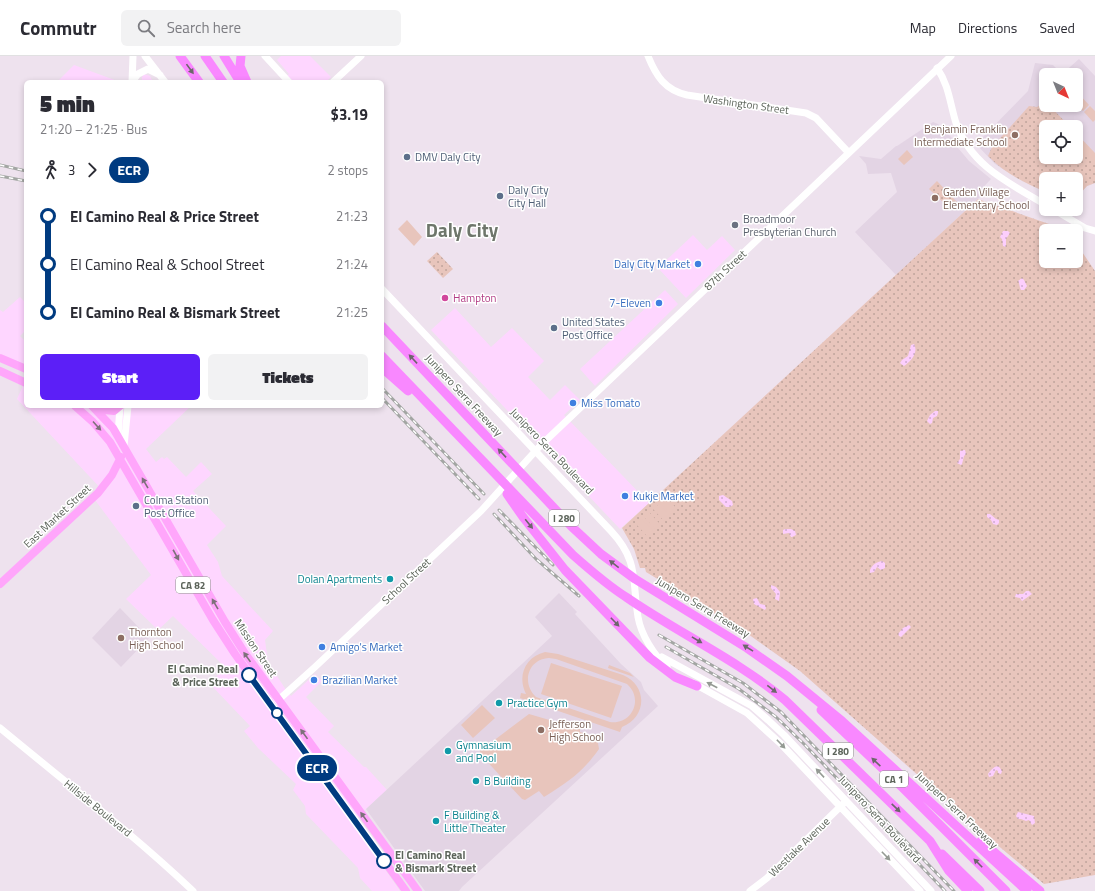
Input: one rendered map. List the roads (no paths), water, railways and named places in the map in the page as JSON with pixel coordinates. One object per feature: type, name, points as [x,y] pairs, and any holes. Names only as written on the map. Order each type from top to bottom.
[{"type":"highway","points":[[180,56],[198,80]]},
{"type":"highway","points":[[205,56],[222,80]]},
{"type":"highway","points":[[224,56],[239,80]]},
{"type":"highway","points":[[241,56],[239,61],[240,68],[246,80]]},
{"type":"highway","name":"Junipero Serra Freeway","points":[[384,328],[594,548],[635,579],[780,670],[834,715],[1027,891]]},
{"type":"highway","name":"I 280","points":[[384,358],[566,549],[603,580],[639,606],[736,664],[785,700],[930,841]]},
{"type":"highway","points":[[384,370],[445,422]]},
{"type":"highway","points":[[490,470],[523,517],[565,570],[631,639],[650,658],[666,671],[675,677],[697,686]]},
{"type":"highway","name":"CA 1","points":[[780,670],[903,788],[1006,891]]},
{"type":"highway","points":[[915,788],[1040,891]]},
{"type":"highway","points":[[930,841],[949,871],[968,891]]},
{"type":"highway","name":"Junipero Serra Boulevard","points":[[930,841],[980,891]]},
{"type":"main road","points":[[0,358],[24,368]]},
{"type":"main road","points":[[0,371],[24,382]]},
{"type":"main road","name":"CA 82","points":[[77,408],[97,426],[110,442],[120,459]]},
{"type":"main road","name":"Mission Street","points":[[95,408],[111,425],[118,436],[230,631],[278,700],[418,891]]},
{"type":"main road","points":[[99,408],[114,411],[118,408]]},
{"type":"main road","points":[[118,436],[120,459]]},
{"type":"main road","name":"East Market Street","points":[[0,584],[98,493],[112,475],[120,459],[124,446]]},
{"type":"main road","name":"Mission Street","points":[[120,459],[221,633],[271,705],[406,891]]},
{"type":"street","points":[[132,80],[133,56]]},
{"type":"street","points":[[145,56],[164,80]]},
{"type":"street","points":[[265,56],[287,80]]},
{"type":"street","points":[[335,80],[361,56]]},
{"type":"street","name":"Washington Street","points":[[648,56],[660,79],[670,89],[676,92],[687,95],[806,113],[816,118],[848,152]]},
{"type":"street","name":"87th Street","points":[[535,452],[950,56]]},
{"type":"street","points":[[937,68],[946,84],[958,128],[976,157],[994,174],[1039,201]]},
{"type":"street","points":[[134,80],[138,74],[148,69],[160,75]]},
{"type":"street","points":[[1065,216],[1095,232]]},
{"type":"street","name":"Junipero Serra Boulevard","points":[[384,292],[622,543],[632,564],[635,580],[638,618],[643,633],[656,654],[667,667],[697,686],[743,706],[920,891]]},
{"type":"street","points":[[118,436],[120,408]]},
{"type":"street","points":[[124,446],[128,408]]},
{"type":"street","name":"School Street","points":[[271,705],[315,667],[482,511],[535,452]]},
{"type":"street","name":"Junipero Serra Boulevard","points":[[656,654],[771,722],[931,891]]},
{"type":"street","name":"Hillside Boulevard","points":[[0,728],[119,824],[154,854],[193,891]]},
{"type":"street","name":"Westlake Avenue","points":[[750,891],[768,878],[846,802]]},
{"type":"railway","points":[[0,165],[24,171]]},
{"type":"railway","points":[[0,176],[24,181]]},
{"type":"railway","points":[[384,390],[484,494]]},
{"type":"railway","points":[[384,400],[479,499]]},
{"type":"railway","points":[[499,510],[553,565]]},
{"type":"railway","points":[[494,514],[536,559],[579,596]]},
{"type":"railway","points":[[659,635],[743,683],[781,712],[954,891]]},
{"type":"railway","points":[[666,647],[739,689],[776,717],[803,743],[945,891]]},
{"type":"place","name":"Benjamin Franklin Intermediate School","points":[[1015,135]]},
{"type":"place","name":"DMV Daly City","points":[[407,157]]},
{"type":"place","name":"Daly City City Hall","points":[[500,196]]},
{"type":"place","name":"Garden Village Elementary School","points":[[935,198]]},
{"type":"place","name":"Broadmoor Presbyterian Church","points":[[735,225]]},
{"type":"place","name":"Daly City Market","points":[[698,264]]},
{"type":"place","name":"Hampton","points":[[445,298]]},
{"type":"place","name":"7-Eleven","points":[[659,303]]},
{"type":"place","name":"United States Post Office","points":[[554,328]]},
{"type":"place","name":"Miss Tomato","points":[[573,403]]},
{"type":"place","name":"Kukje Market","points":[[625,496]]},
{"type":"place","name":"Colma Station Post Office","points":[[136,506]]},
{"type":"place","name":"Dolan Apartments","points":[[390,579]]},
{"type":"place","name":"Thornton High School","points":[[121,638]]},
{"type":"place","name":"Amigo's Market","points":[[322,647]]},
{"type":"place","name":"El Camino Real & Price Street","points":[[249,675]]},
{"type":"place","name":"Brazilian Market","points":[[314,680]]},
{"type":"place","name":"Practice Gym","points":[[499,703]]},
{"type":"place","name":"Jefferson High School","points":[[541,730]]},
{"type":"place","name":"Gymnasium and Pool","points":[[448,751]]},
{"type":"place","name":"B Building","points":[[476,781]]},
{"type":"place","name":"F Building & Little Theater","points":[[436,821]]},
{"type":"place","name":"El Camino Real & Bismark Street","points":[[384,861]]},
{"type":"district","name":"Daly City","points":[[462,230]]}]
